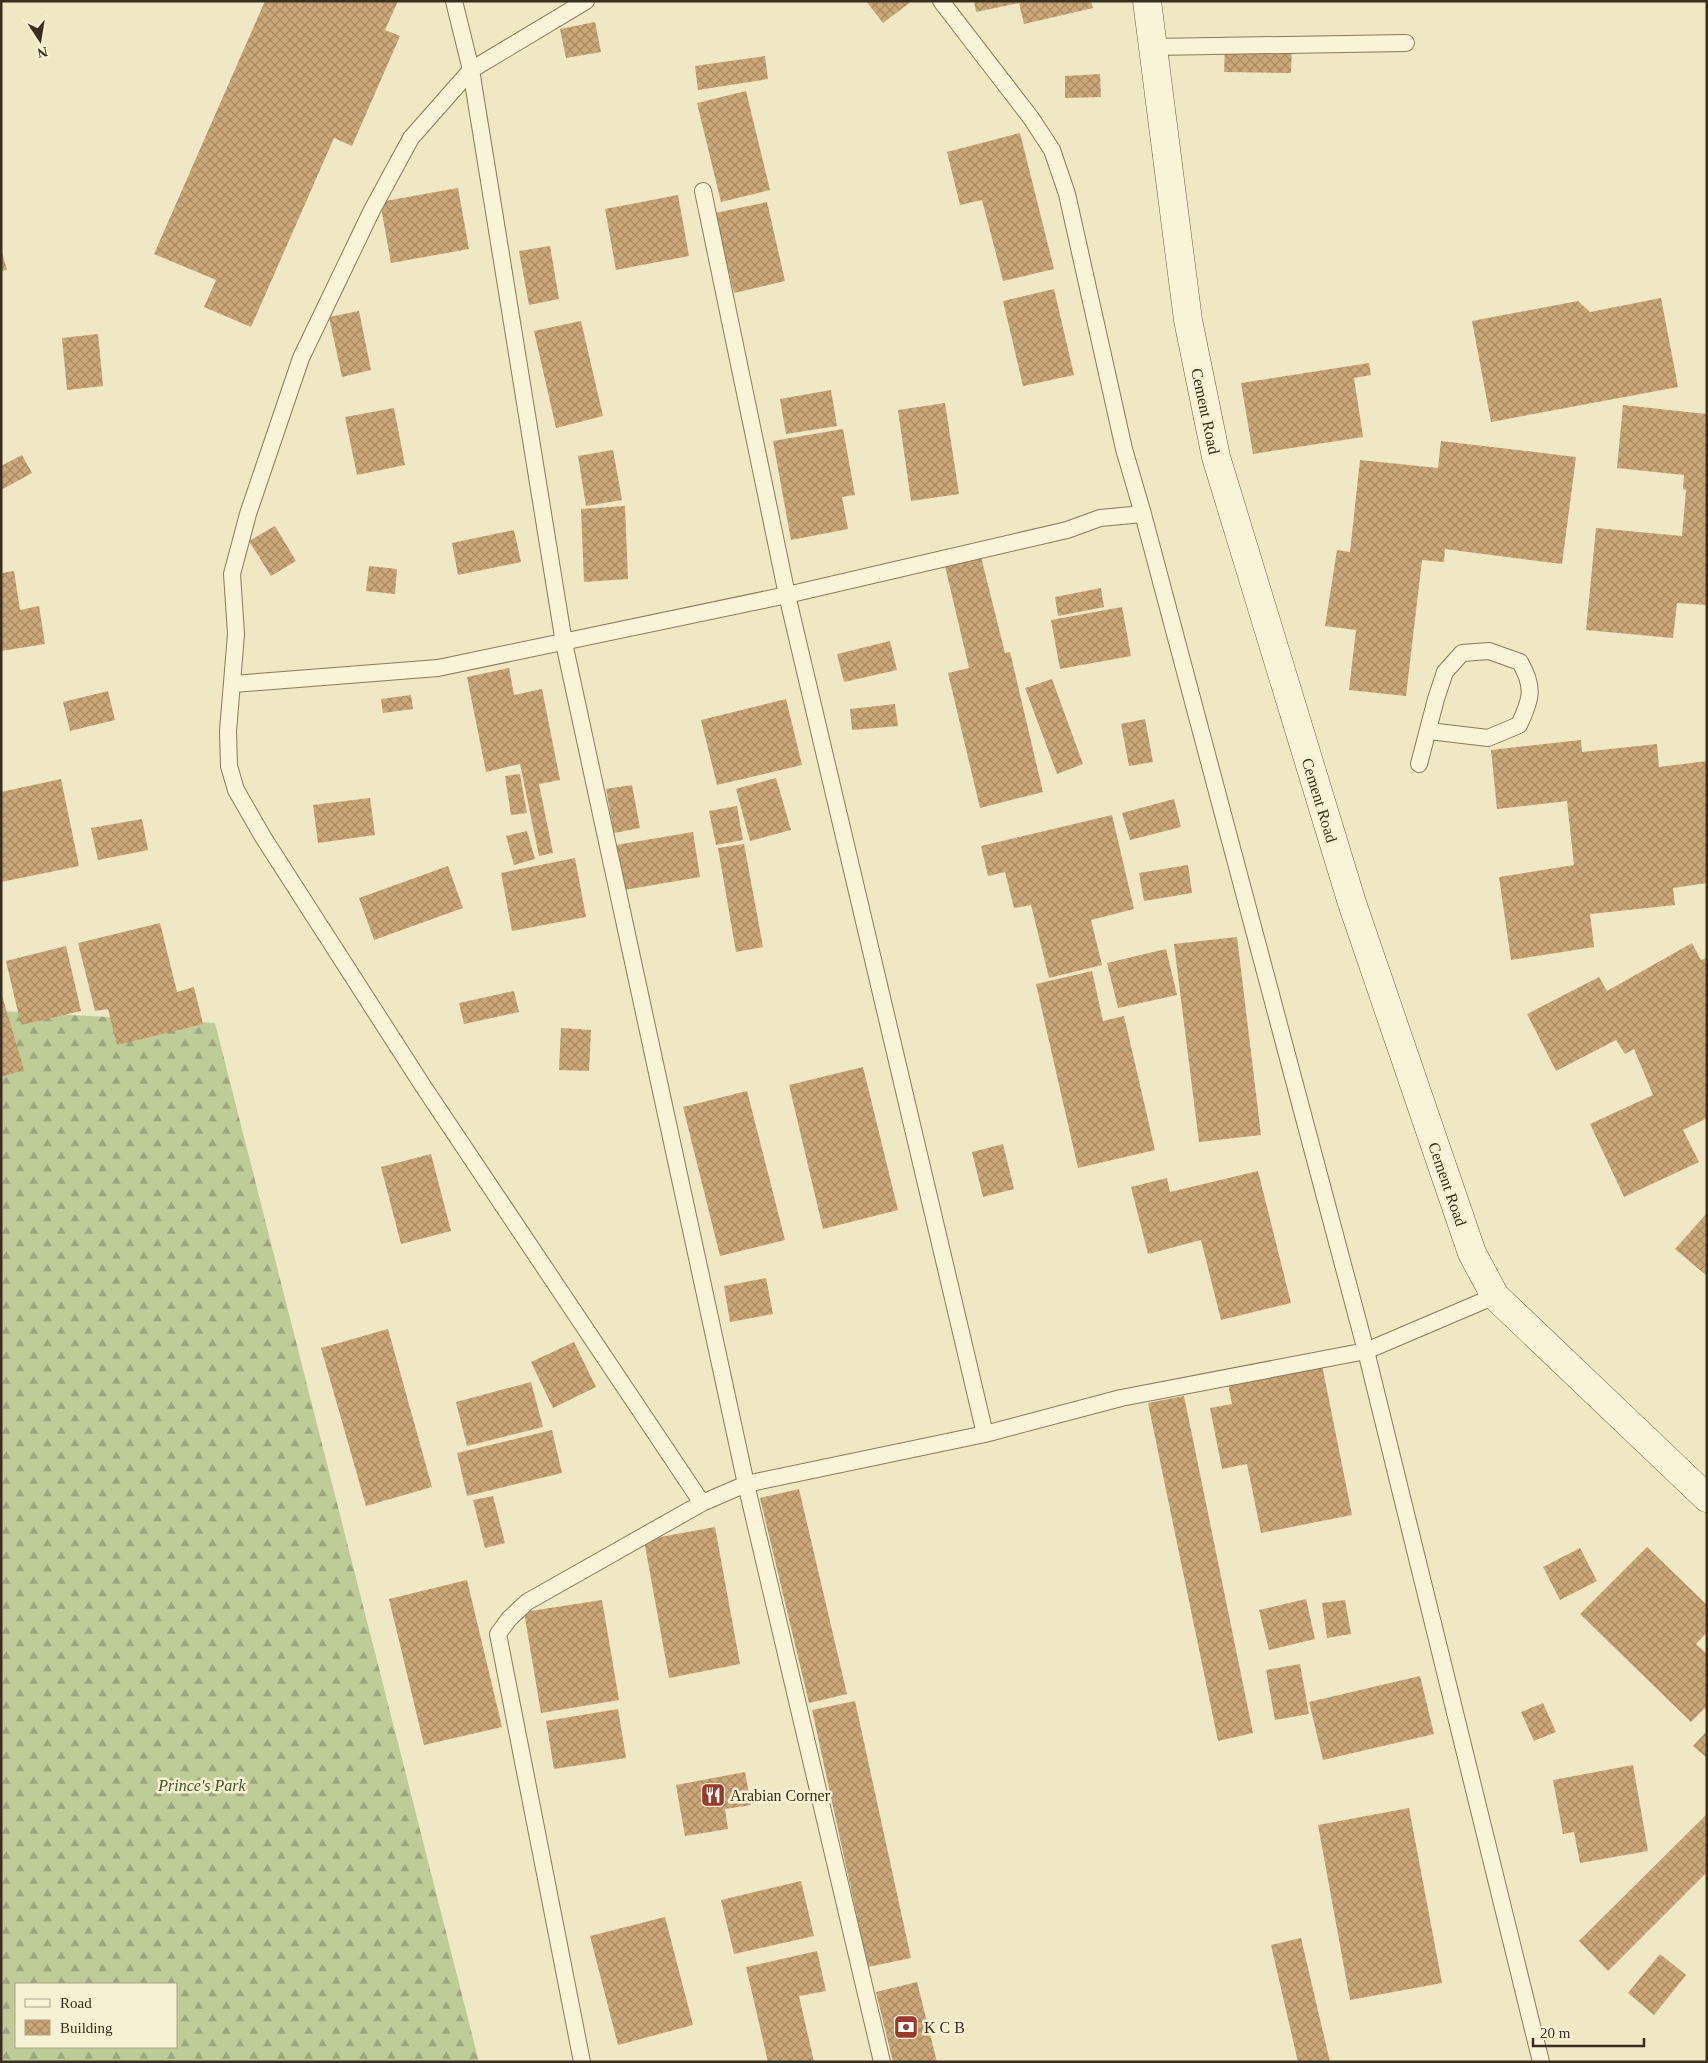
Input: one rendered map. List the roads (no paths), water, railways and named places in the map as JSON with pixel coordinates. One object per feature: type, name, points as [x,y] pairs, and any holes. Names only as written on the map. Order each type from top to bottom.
[{"type":"main road","name":"Cement Road","points":[[1147,1],[1188,320],[1216,457],[1352,903],[1472,1254],[1495,1296],[1707,1498]]},
{"type":"lane","points":[[454,1],[471,70],[564,643],[746,1484],[882,2062]]},
{"type":"lane","points":[[586,1],[471,70],[411,138],[372,210],[300,358],[248,514],[232,574],[236,634],[228,731],[229,766],[236,790],[245,806],[423,1086],[702,1503]]},
{"type":"lane","points":[[941,1],[1031,118],[1052,150],[1067,194],[1124,449],[1143,514],[1366,1351],[1541,2062]]},
{"type":"lane","points":[[1153,47],[1406,43]]},
{"type":"lane","points":[[703,191],[786,595],[985,1434]]},
{"type":"lane","points":[[233,684],[438,668],[786,595],[1067,530],[1100,518],[1143,514]]},
{"type":"lane","points":[[1419,764],[1445,672],[1462,653],[1488,651],[1520,662],[1528,676],[1531,701],[1519,725],[1488,738],[1429,731]]},
{"type":"lane","points":[[582,2062],[498,1634],[509,1619],[527,1602],[702,1503],[746,1484],[985,1434],[1121,1398],[1366,1351],[1495,1296]]},
{"type":"place","name":"Arabian Corner","points":[[713,1795]]},
{"type":"place","name":"K C B","points":[[906,2027]]},
{"type":"park label","name":"Prince's Park","points":[[202,1785]]}]
